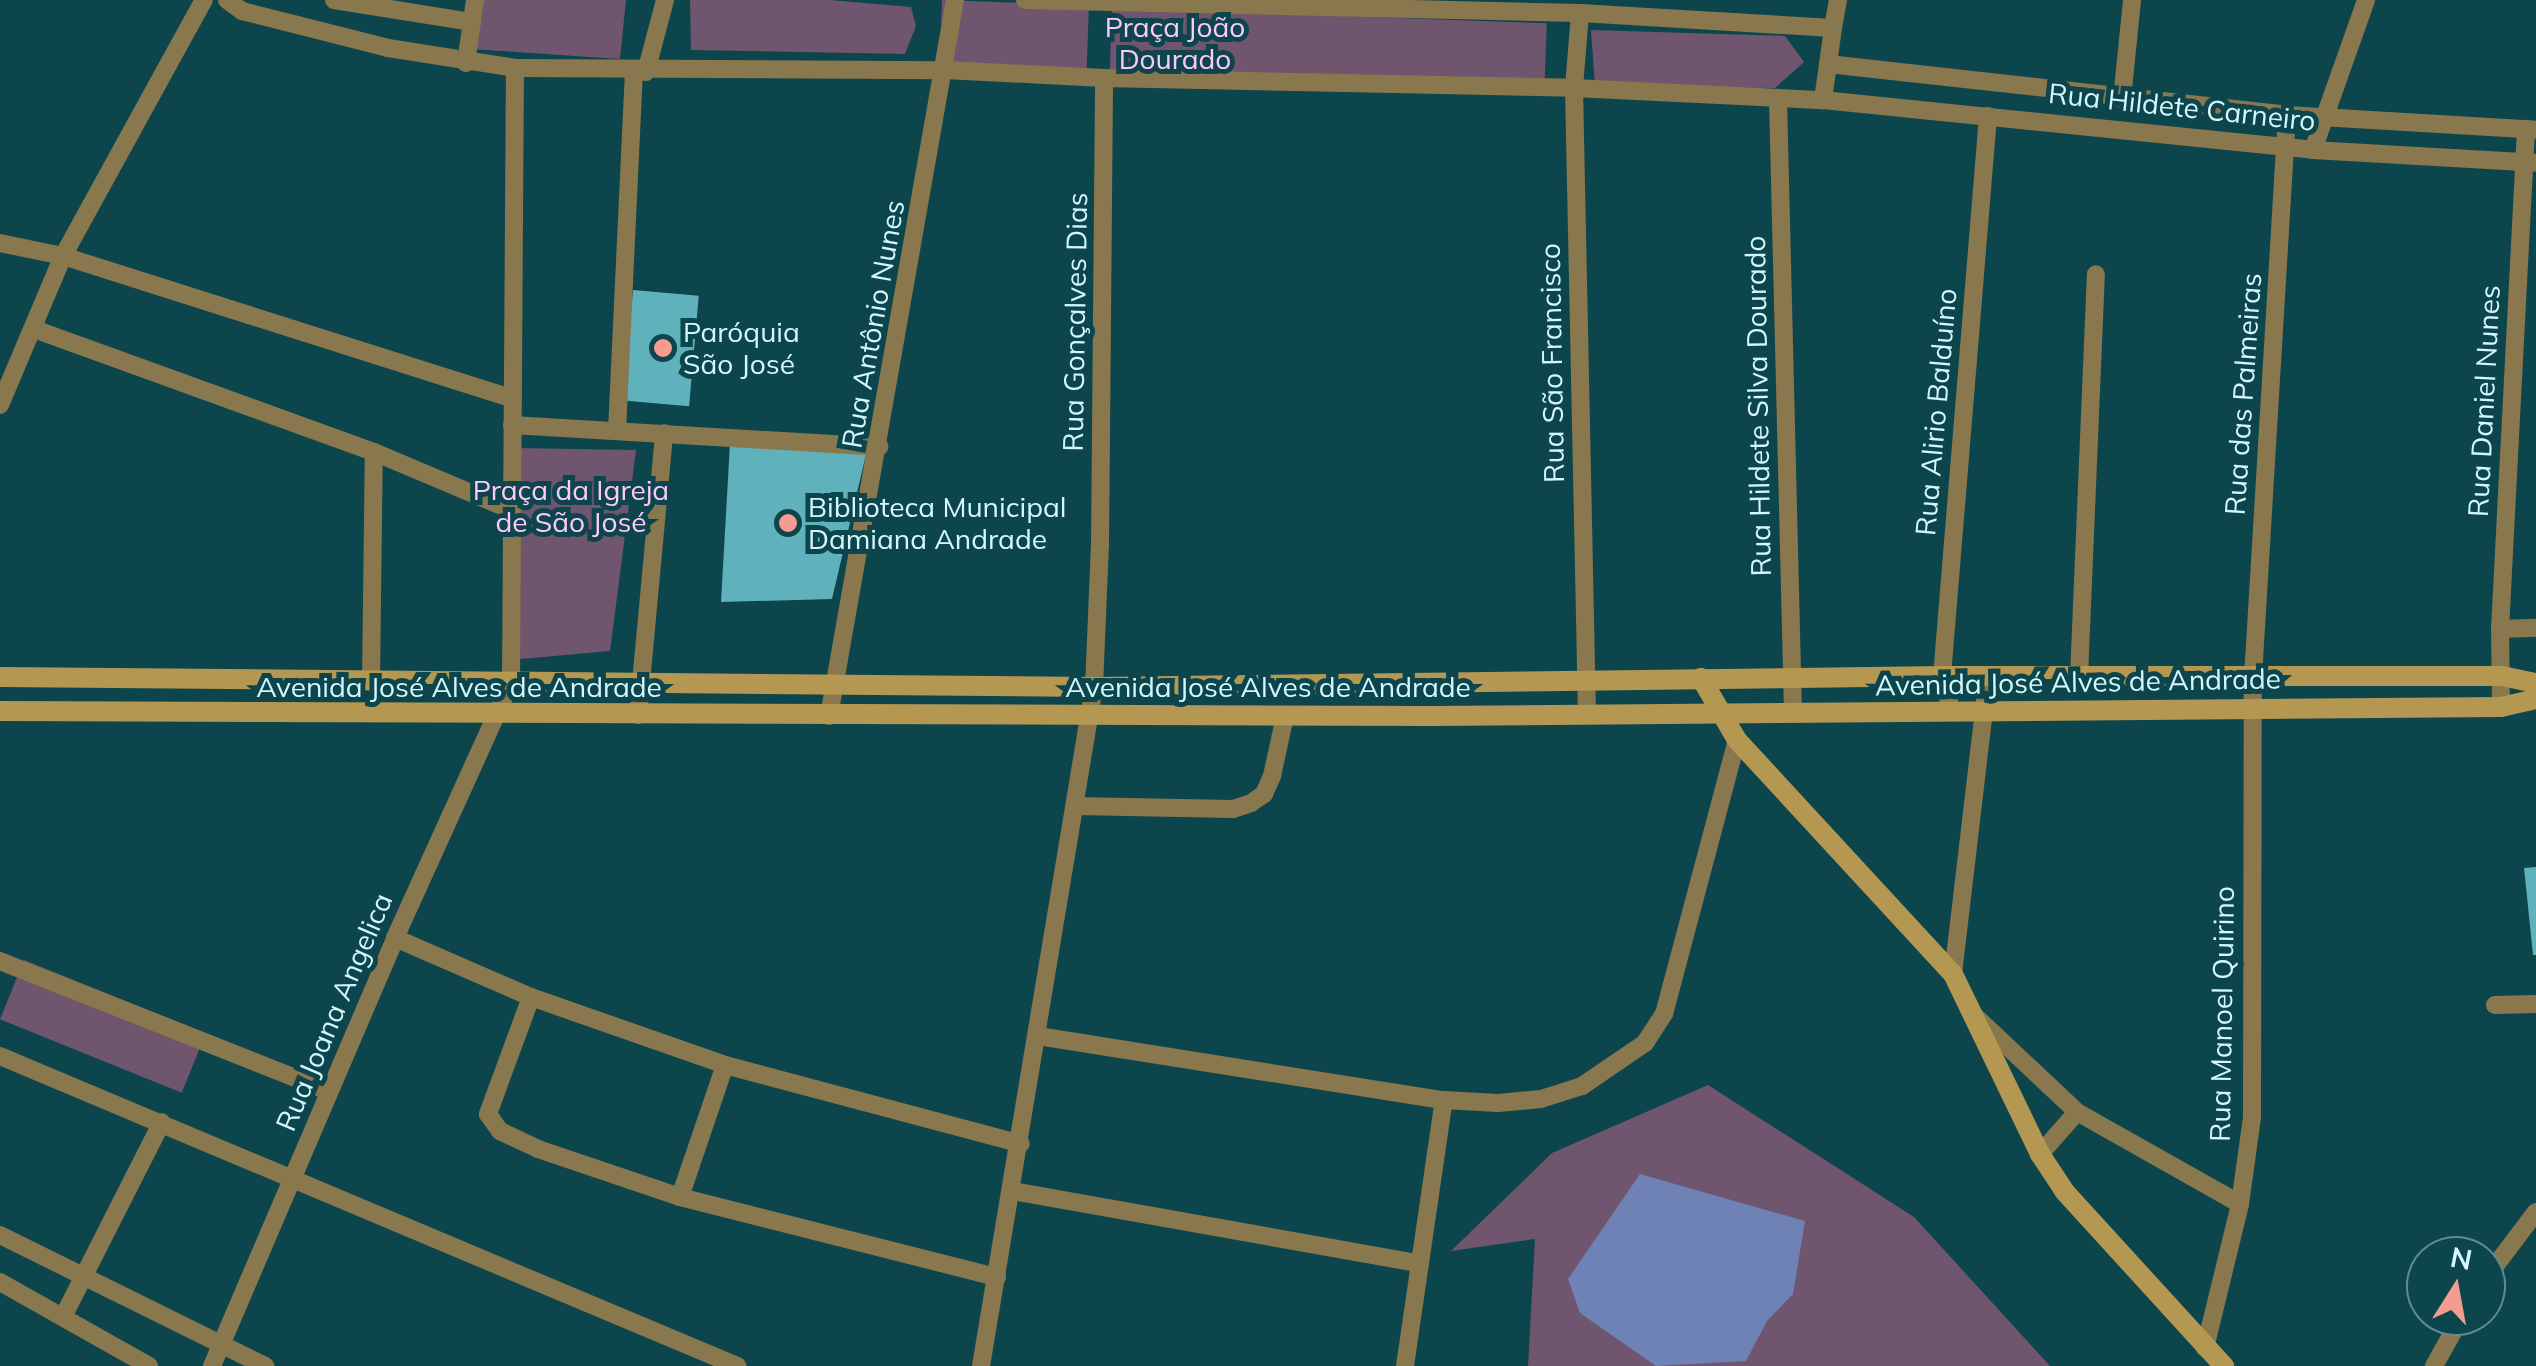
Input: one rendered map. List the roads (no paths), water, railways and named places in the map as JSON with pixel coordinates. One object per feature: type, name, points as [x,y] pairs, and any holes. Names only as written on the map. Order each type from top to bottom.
[{"type":"main road","name":"Avenida José Alves de Andrade","points":[[0,677],[1094,686],[1586,678],[2502,676],[2536,683]]},
{"type":"main road","points":[[1701,678],[1736,740],[1953,974],[2040,1154],[2064,1192],[2224,1366]]},
{"type":"main road","name":"Avenida José Alves de Andrade","points":[[0,711],[1285,716],[2501,707],[2536,699]]},
{"type":"street","points":[[0,405],[63,256],[204,0]]},
{"type":"street","points":[[227,0],[242,12],[388,48],[515,68],[640,72],[945,70],[1104,78],[1574,88],[1822,100],[1838,0]]},
{"type":"street","points":[[334,0],[398,14],[472,22]]},
{"type":"street","points":[[466,63],[474,0]]},
{"type":"street","points":[[617,431],[640,72],[665,0]]},
{"type":"street","name":"Rua Antônio Nunes","points":[[829,716],[880,447],[955,0]]},
{"type":"street","points":[[1024,0],[1453,5],[1580,13],[1698,10],[1833,28]]},
{"type":"street","points":[[2122,99],[2132,0]]},
{"type":"street","points":[[2313,150],[2366,0]]},
{"type":"street","name":"Rua São Francisco","points":[[1580,13],[1574,88],[1587,712]]},
{"type":"street","points":[[388,48],[398,14]]},
{"type":"street","name":"Rua Hildete Carneiro","points":[[1828,64],[2288,115],[2531,130]]},
{"type":"street","points":[[511,682],[515,68]]},
{"type":"street","name":"Rua Gonçalves Dias","points":[[985,1365],[1094,686],[1104,78]]},
{"type":"street","points":[[2078,123],[2083,94]]},
{"type":"street","name":"Rua Hildete Silva Dourado","points":[[1778,99],[1793,712]]},
{"type":"street","name":"Rua Hildete Carneiro","points":[[1822,100],[2078,123],[2313,150],[2530,163]]},
{"type":"street","name":"Rua das Palmeiras","points":[[2253,677],[2288,115]]},
{"type":"street","name":"Rua Alirio Balduíno","points":[[1952,712],[1942,676],[1988,116]]},
{"type":"street","name":"Rua Daniel Nunes","points":[[2501,707],[2500,629],[2531,130]]},
{"type":"street","points":[[0,243],[63,256],[511,398]]},
{"type":"street","points":[[2079,677],[2096,274]]},
{"type":"street","points":[[34,329],[374,452],[511,510]]},
{"type":"street","points":[[512,424],[880,447]]},
{"type":"street","points":[[638,715],[664,433]]},
{"type":"street","points":[[371,682],[374,452]]},
{"type":"street","points":[[2500,629],[2536,628]]},
{"type":"street","name":"Rua Manoel Quirino","points":[[2205,1348],[2240,1204],[2252,1118],[2253,677]]},
{"type":"street","points":[[1953,974],[1988,678]]},
{"type":"street","name":"Rua Joana Angelica","points":[[212,1366],[328,1090],[511,682]]},
{"type":"street","points":[[1075,806],[1233,808],[1250,803],[1264,794],[1272,776],[1285,716]]},
{"type":"street","points":[[1038,1036],[1444,1100],[1498,1103],[1541,1099],[1582,1086],[1645,1043],[1664,1014],[1736,740]]},
{"type":"street","points":[[395,938],[531,998],[724,1065],[1022,1144]]},
{"type":"street","points":[[6,962],[328,1090]]},
{"type":"street","points":[[531,998],[492,1098],[491,1123],[514,1140],[680,1197],[997,1277]]},
{"type":"street","points":[[2495,1005],[2536,1004]]},
{"type":"street","points":[[1970,1011],[2077,1112],[2240,1204]]},
{"type":"street","points":[[0,1056],[737,1366]]},
{"type":"street","points":[[680,1197],[724,1065]]},
{"type":"street","points":[[1405,1366],[1444,1100]]},
{"type":"street","points":[[2040,1154],[2077,1112]]},
{"type":"street","points":[[64,1315],[162,1122]]},
{"type":"street","points":[[1013,1191],[1418,1263]]},
{"type":"street","points":[[2506,1252],[2536,1212]]},
{"type":"street","points":[[0,1234],[265,1366]]},
{"type":"street","points":[[0,1282],[149,1366]]},
{"type":"street","points":[[2434,1366],[2451,1336]]},
{"type":"water","points":[[1640,1174],[1805,1221],[1793,1294],[1767,1321],[1746,1361],[1656,1366],[1580,1313],[1568,1279]]},
{"type":"place","name":"Paróquia São José","points":[[663,348]]},
{"type":"place","name":"Biblioteca Municipal Damiana Andrade","points":[[788,523]]},
{"type":"park label","name":"Praça João Dourado","points":[[1175,43]]},
{"type":"park label","name":"Praça da Igreja de São José","points":[[571,506]]}]
